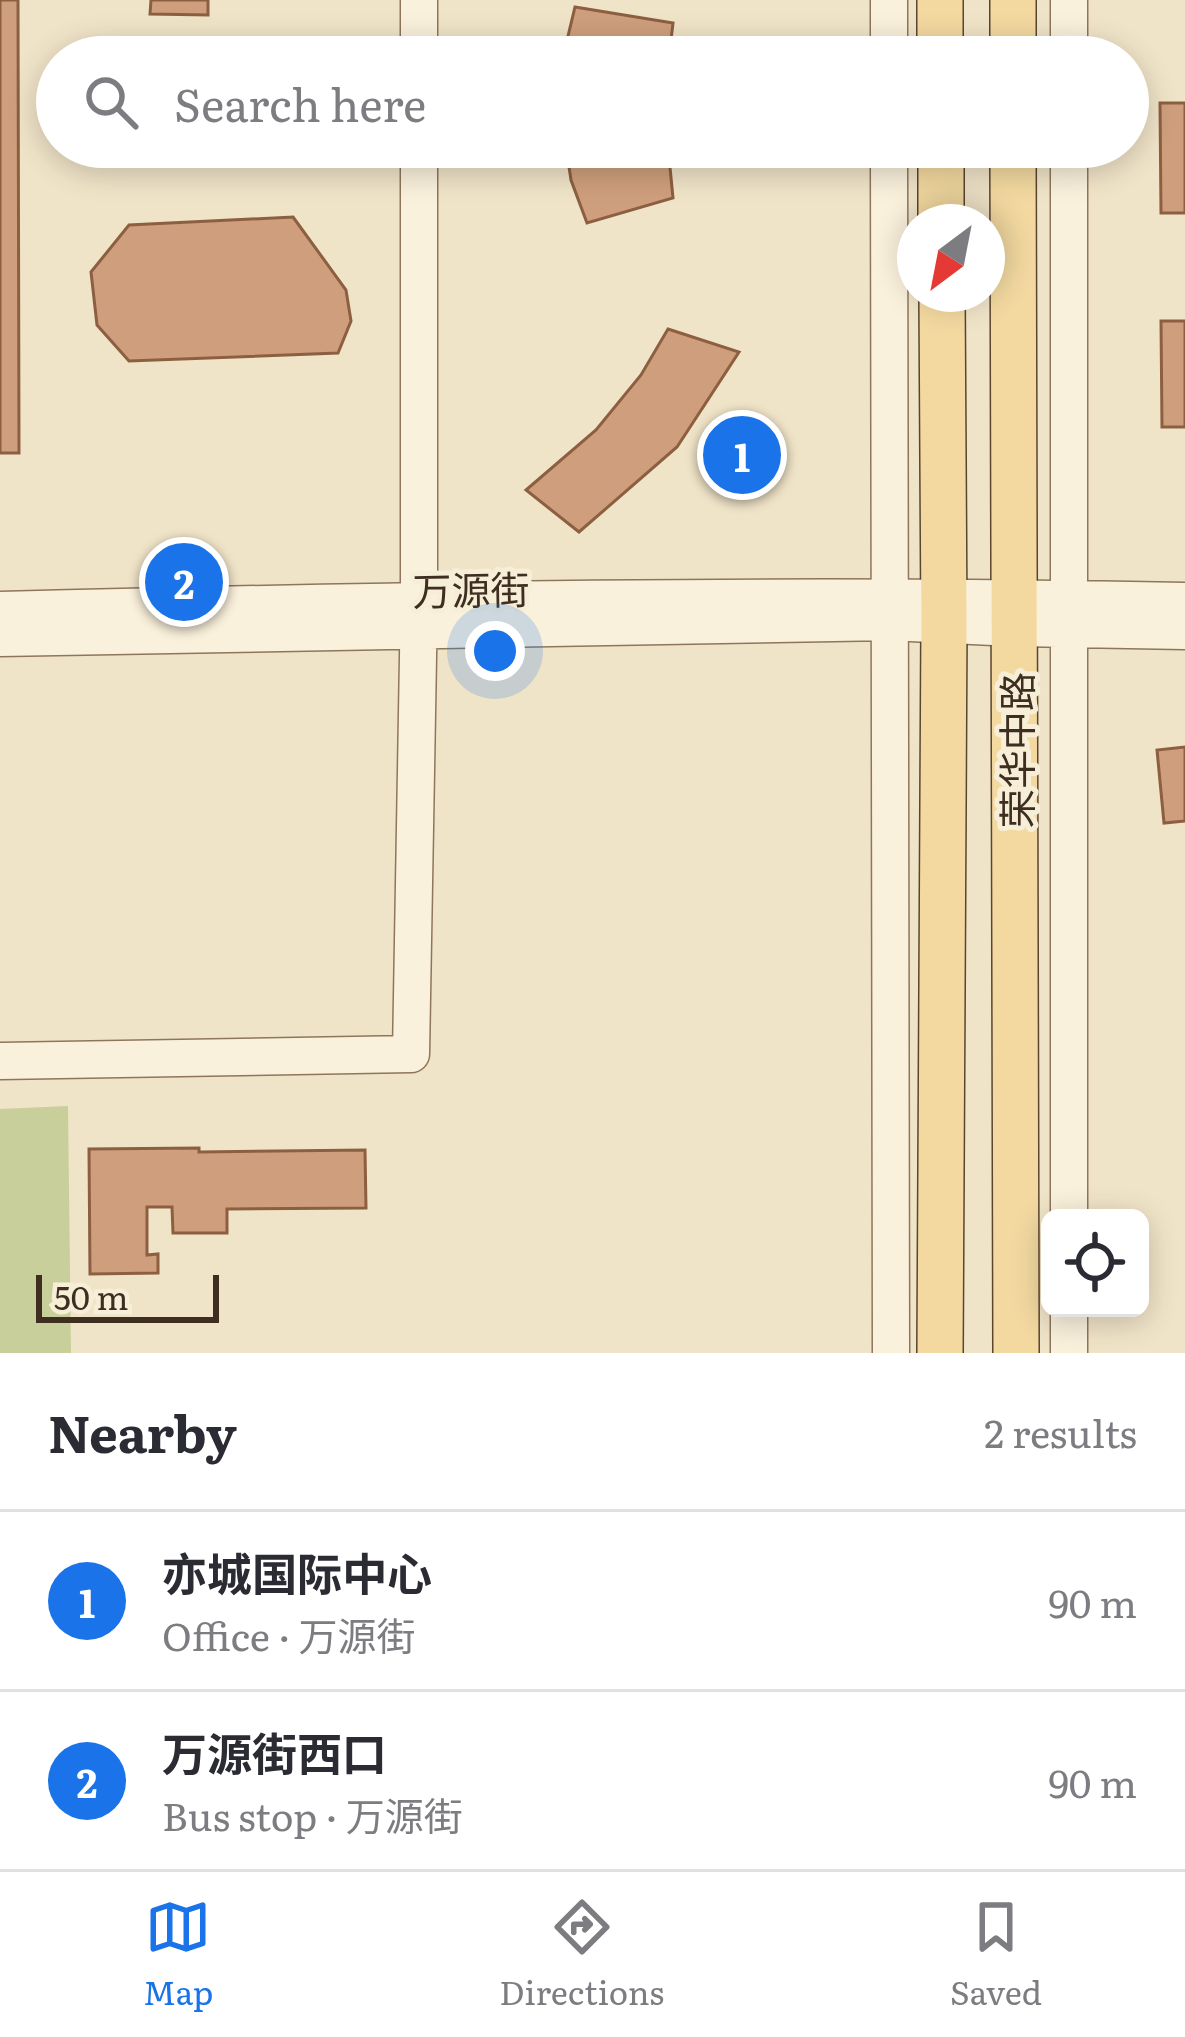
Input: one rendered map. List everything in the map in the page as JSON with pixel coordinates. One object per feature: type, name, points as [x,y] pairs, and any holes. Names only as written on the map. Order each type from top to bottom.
[{"type":"main road","points":[[940,0],[940,36]]},
{"type":"main road","points":[[1013,0],[1013,36]]},
{"type":"main road","points":[[941,168],[941,204]]},
{"type":"main road","name":"荣华中路","points":[[1013,168],[1016,1353]]},
{"type":"main road","name":"荣华中路","points":[[940,1353],[942,312]]},
{"type":"street","points":[[419,0],[419,36]]},
{"type":"street","points":[[889,0],[889,36]]},
{"type":"street","points":[[1069,0],[1069,36]]},
{"type":"street","points":[[0,1061],[411,1054],[419,168]]},
{"type":"street","points":[[889,168],[891,1353]]},
{"type":"street","points":[[890,244],[931,168]]},
{"type":"street","points":[[1070,168],[1070,1209]]},
{"type":"street","points":[[1070,614],[1185,601]]},
{"type":"street","name":"万源街","points":[[0,610],[418,616],[890,610],[1070,614]]},
{"type":"street","points":[[1070,614],[1185,631]]},
{"type":"street","name":"万源街","points":[[0,638],[418,616]]},
{"type":"street","points":[[1016,1063],[1070,941]]},
{"type":"street","points":[[1070,1317],[1070,1353]]},
{"type":"green space","points":[[68,1106],[71,1353],[0,1353],[0,1109]]},
{"type":"building","points":[[0,0],[18,0],[19,453],[0,453]]},
{"type":"building","points":[[151,0],[208,0],[208,15],[150,14]]},
{"type":"building","points":[[575,7],[673,23],[671,36],[568,36]]},
{"type":"building","points":[[1160,103],[1185,103],[1185,213],[1161,213]]},
{"type":"building","points":[[569,168],[670,168],[673,198],[587,223]]},
{"type":"building","points":[[293,217],[346,290],[351,321],[338,353],[129,361],[97,325],[91,272],[129,225]]},
{"type":"building","points":[[1161,321],[1185,321],[1185,427],[1162,427]]},
{"type":"building","points":[[668,329],[739,352],[677,447],[579,532],[526,490],[596,430],[641,375]]},
{"type":"building","points":[[1185,747],[1185,821],[1164,823],[1157,750]]},
{"type":"building","points":[[199,1148],[199,1152],[365,1150],[366,1208],[227,1209],[227,1233],[173,1233],[172,1207],[147,1207],[147,1255],[158,1254],[158,1273],[90,1274],[89,1149]]},
{"type":"place","name":"亦城国际中心","points":[[742,455]]},
{"type":"place","name":"万源街西口","points":[[184,582]]}]
